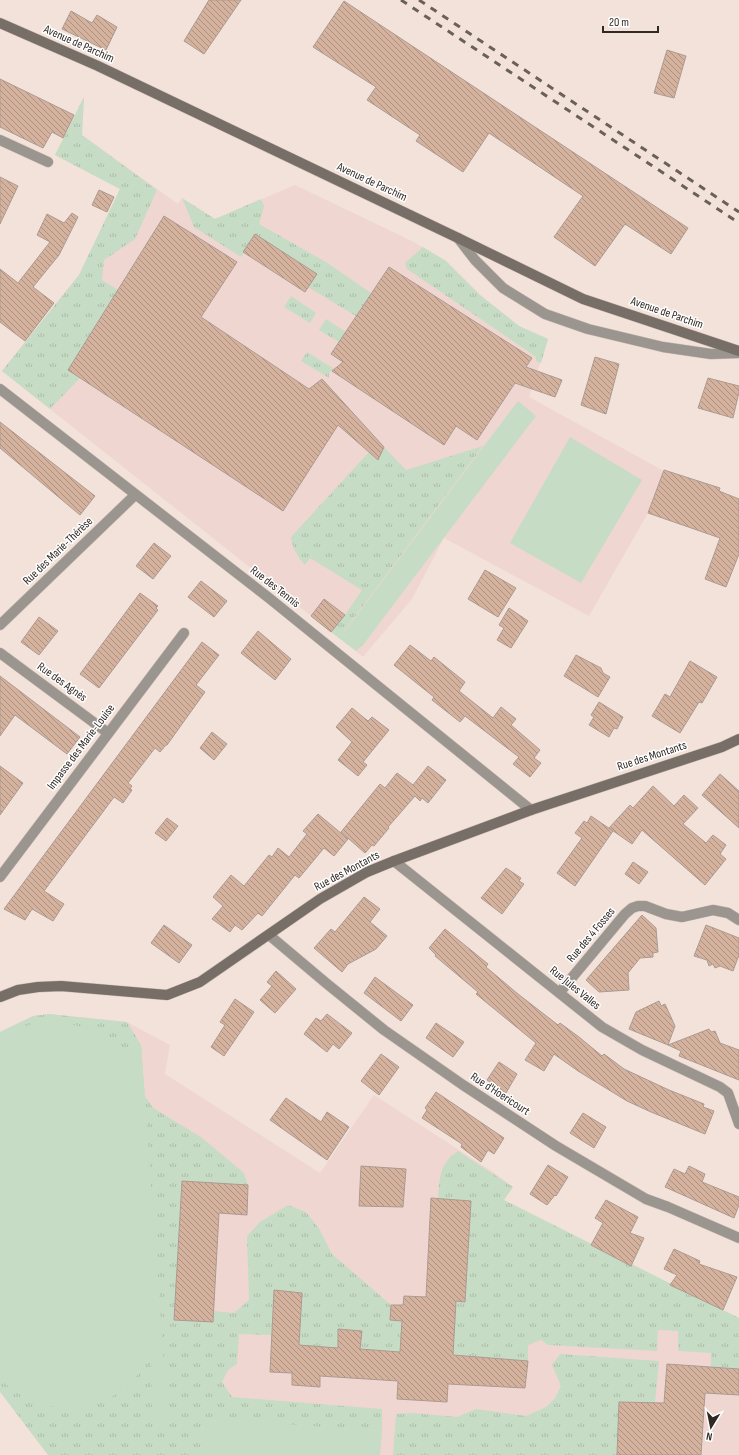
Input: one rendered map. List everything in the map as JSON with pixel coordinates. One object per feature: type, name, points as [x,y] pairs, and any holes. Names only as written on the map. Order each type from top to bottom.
[{"type":"street","name":"Avenue de Parchim","points":[[0,23],[98,66],[583,299],[739,352]]},
{"type":"street","points":[[0,140],[48,162]]},
{"type":"street","points":[[458,238],[475,260],[503,288],[545,314],[588,329],[663,347],[711,354],[739,352]]},
{"type":"street","name":"Rue des Tennis","points":[[0,389],[268,598],[531,810]]},
{"type":"street","name":"Rue des Marie-Thérèse","points":[[0,625],[135,495]]},
{"type":"street","name":"Impasse des Marie-Louise","points":[[0,877],[184,633]]},
{"type":"street","name":"Rue des Agnès","points":[[0,653],[108,733]]},
{"type":"street","name":"Rue des Montants","points":[[0,997],[18,990],[61,986],[167,995],[200,982],[345,884],[367,872],[394,860],[531,810],[739,740]]},
{"type":"street","name":"Rue Jules Valles","points":[[394,860],[602,1026],[642,1050],[720,1087],[728,1093],[739,1124]]},
{"type":"street","name":"Rue des 4 Fosses","points":[[560,992],[625,914],[632,908],[645,906],[666,914],[682,917],[713,910],[728,913],[739,920]]},
{"type":"street","name":"Rue d'Hoericourt","points":[[269,935],[384,1030],[463,1085],[556,1146],[646,1199],[739,1238]]},
{"type":"shaded area","points":[[84,97],[82,135],[178,204],[182,198],[215,219],[295,185],[414,242],[446,261],[480,295],[519,326],[548,339],[529,397],[664,471],[648,513],[589,616],[444,538],[412,599],[363,657],[2,371],[79,275],[120,189],[55,155]]},
{"type":"shaded area","points":[[49,1014],[127,1022],[170,1045],[165,1074],[320,1173],[374,1095],[493,1172],[513,1187],[504,1200],[739,1319],[739,1455],[49,1455],[0,1032],[33,1016]]},
{"type":"green space","points":[[84,97],[82,135],[157,190],[135,239],[104,260],[102,280],[118,290],[68,370],[80,378],[50,409],[2,371],[79,275],[120,189],[55,155]]},
{"type":"green space","points":[[182,198],[215,219],[261,199],[264,206],[259,224],[326,262],[371,293],[356,316],[308,287],[317,274],[255,235],[241,257],[194,227]]},
{"type":"green space","points":[[423,247],[446,261],[480,295],[519,326],[548,339],[541,363],[536,361],[536,357],[529,352],[407,269],[405,263]]},
{"type":"green space","points":[[291,296],[316,313],[310,323],[284,307]]},
{"type":"green space","points":[[326,319],[346,332],[339,342],[319,330]]},
{"type":"green space","points":[[307,352],[336,370],[329,372],[329,378],[301,361]]},
{"type":"green space","points":[[518,401],[536,416],[363,645],[344,632]]},
{"type":"green space","points":[[570,437],[642,480],[581,583],[510,543]]},
{"type":"green space","points":[[483,446],[344,631],[363,645],[356,651],[331,632],[362,590],[310,558],[305,565],[296,552],[291,537],[369,452],[378,460],[384,447],[406,470]]},
{"type":"green space","points":[[49,1014],[127,1022],[141,1045],[145,1096],[153,1108],[201,1137],[244,1173],[248,1185],[182,1182],[174,1319],[213,1322],[213,1311],[234,1313],[249,1300],[247,1236],[260,1222],[288,1205],[306,1212],[320,1230],[332,1254],[391,1305],[390,1320],[402,1321],[400,1352],[360,1349],[361,1331],[338,1329],[338,1348],[299,1345],[302,1293],[274,1290],[271,1335],[239,1334],[237,1364],[228,1370],[222,1382],[232,1397],[382,1409],[382,1431],[203,1420],[201,1455],[48,1455],[0,1392],[0,1032],[33,1016]]},
{"type":"green space","points":[[38,1022],[71,1024],[92,1030],[111,1041],[128,1062],[128,1045],[141,1045],[168,1421],[152,1421],[151,1355],[126,1388],[114,1396],[91,1404],[76,1407],[63,1408],[36,1402],[12,1389],[0,1379],[0,1039],[17,1029]]},
{"type":"green space","points":[[458,1151],[513,1187],[504,1200],[739,1318],[739,1369],[711,1367],[711,1353],[678,1351],[678,1331],[658,1330],[657,1351],[548,1345],[541,1340],[528,1345],[528,1361],[453,1355],[456,1301],[465,1302],[471,1201],[438,1199],[440,1178],[444,1166],[447,1161]]},
{"type":"green space","points":[[560,1354],[659,1361],[655,1403],[619,1403],[617,1455],[393,1455],[396,1414],[413,1413],[457,1417],[476,1409],[526,1416],[546,1407],[555,1398],[561,1386],[552,1365]]},
{"type":"green space","points":[[203,1420],[256,1422],[382,1431],[380,1455],[201,1455]]},
{"type":"building","points":[[209,0],[241,0],[204,54],[184,41]]},
{"type":"building","points":[[344,1],[688,228],[671,254],[625,224],[595,266],[554,237],[583,196],[489,133],[463,172],[416,141],[420,135],[367,100],[376,87],[313,47]]},
{"type":"building","points":[[71,11],[92,23],[97,15],[117,27],[106,50],[62,29]]},
{"type":"building","points":[[667,50],[686,56],[674,98],[654,93]]},
{"type":"building","points":[[0,79],[74,115],[63,138],[52,132],[43,148],[0,127]]},
{"type":"building","points":[[0,177],[18,186],[0,224]]},
{"type":"building","points":[[99,190],[114,197],[107,212],[92,205]]},
{"type":"building","points":[[72,213],[78,217],[59,255],[33,287],[54,303],[25,341],[0,322],[0,269],[18,283],[50,242],[37,235],[47,214],[64,223]]},
{"type":"building","points":[[164,216],[237,262],[201,317],[309,389],[322,379],[384,447],[378,460],[338,425],[283,511],[68,370]]},
{"type":"building","points":[[255,234],[317,274],[305,292],[243,252]]},
{"type":"building","points":[[389,267],[532,358],[526,367],[562,380],[555,397],[515,383],[477,440],[456,426],[444,445],[332,371],[343,362],[331,354]]},
{"type":"building","points":[[595,357],[619,364],[606,414],[581,405]]},
{"type":"building","points":[[708,378],[739,386],[733,418],[698,408]]},
{"type":"building","points":[[0,422],[95,496],[80,515],[0,448]]},
{"type":"building","points":[[664,470],[720,488],[719,491],[739,499],[739,554],[726,587],[705,579],[720,538],[648,513]]},
{"type":"building","points":[[154,543],[171,556],[153,579],[136,566]]},
{"type":"building","points":[[485,570],[516,588],[498,617],[468,599]]},
{"type":"building","points":[[201,581],[227,601],[214,617],[188,597]]},
{"type":"building","points":[[140,593],[158,606],[156,608],[158,610],[99,688],[80,674]]},
{"type":"building","points":[[324,599],[345,615],[331,632],[311,616]]},
{"type":"building","points":[[509,608],[528,621],[511,648],[497,640],[504,628],[499,625]]},
{"type":"building","points":[[39,617],[58,631],[39,655],[21,642]]},
{"type":"building","points":[[258,631],[291,659],[275,680],[241,653]]},
{"type":"building","points":[[202,642],[219,655],[196,685],[205,692],[167,745],[160,752],[155,748],[128,783],[132,786],[130,789],[132,790],[123,803],[114,797],[44,891],[64,904],[53,921],[32,909],[25,920],[4,909]]},
{"type":"building","points":[[410,645],[431,661],[434,657],[465,682],[459,691],[493,718],[501,707],[516,719],[511,725],[540,750],[534,758],[541,763],[530,777],[513,764],[519,757],[465,716],[460,722],[432,700],[434,697],[394,665]]},
{"type":"building","points":[[576,655],[601,668],[603,673],[610,677],[598,697],[564,676]]},
{"type":"building","points":[[690,661],[717,677],[702,703],[699,702],[680,733],[652,716],[665,694],[670,697]]},
{"type":"building","points":[[0,676],[80,737],[67,754],[15,715],[0,736]]},
{"type":"building","points":[[599,702],[623,717],[617,729],[614,728],[609,737],[589,725],[594,717],[591,715]]},
{"type":"building","points":[[352,708],[368,721],[372,717],[389,730],[363,762],[367,765],[358,776],[338,760],[352,742],[336,727]]},
{"type":"building","points":[[212,732],[227,744],[214,760],[200,748]]},
{"type":"building","points":[[0,766],[23,783],[0,815]]},
{"type":"building","points":[[428,766],[446,780],[428,803],[422,798],[420,801],[415,796],[388,827],[389,828],[374,846],[372,845],[365,853],[341,832],[380,784],[385,788],[397,773],[413,785]]},
{"type":"building","points":[[720,774],[739,791],[739,828],[702,795]]},
{"type":"building","points":[[653,786],[674,806],[684,795],[698,808],[683,824],[706,843],[713,835],[726,845],[720,854],[726,859],[705,885],[642,830],[632,844],[609,828],[630,805],[633,808]]},
{"type":"building","points":[[318,814],[348,839],[334,856],[324,848],[299,878],[295,875],[262,916],[258,913],[242,930],[235,925],[230,932],[212,919],[223,906],[213,897],[231,875],[244,886],[269,855],[272,857],[278,848],[289,857],[307,834],[303,831]]},
{"type":"building","points":[[591,816],[613,831],[575,886],[557,873],[582,838],[575,833],[584,821],[587,823]]},
{"type":"building","points":[[167,818],[178,826],[166,841],[155,833]]},
{"type":"building","points":[[633,862],[648,872],[639,884],[625,874]]},
{"type":"building","points":[[506,868],[521,878],[519,881],[524,884],[502,914],[481,898]]},
{"type":"building","points":[[364,897],[380,909],[370,922],[387,936],[376,949],[348,964],[342,972],[314,948],[331,929],[335,932]]},
{"type":"building","points":[[642,915],[656,928],[658,952],[653,953],[653,957],[640,958],[628,973],[629,990],[599,992],[586,980]]},
{"type":"building","points":[[164,925],[192,945],[179,963],[151,943]]},
{"type":"building","points":[[706,925],[739,938],[739,955],[733,971],[720,966],[715,968],[713,964],[709,966],[707,960],[694,956]]},
{"type":"building","points":[[445,929],[488,964],[486,967],[518,994],[558,1025],[560,1023],[579,1037],[602,1056],[604,1054],[624,1069],[669,1090],[704,1104],[703,1107],[714,1111],[705,1134],[627,1101],[578,1071],[554,1054],[544,1071],[525,1060],[536,1043],[476,994],[478,992],[435,956],[436,955],[429,948]]},
{"type":"building","points":[[276,971],[296,989],[275,1013],[260,1000],[272,986],[267,982]]},
{"type":"building","points":[[375,977],[413,1005],[401,1021],[364,993]]},
{"type":"building","points":[[235,999],[254,1012],[224,1056],[211,1047],[225,1025],[220,1022]]},
{"type":"building","points":[[659,1001],[661,1006],[665,1004],[675,1026],[668,1045],[629,1029],[636,1012]]},
{"type":"building","points":[[327,1014],[352,1033],[339,1049],[333,1044],[327,1052],[304,1034],[316,1018],[321,1021]]},
{"type":"building","points":[[436,1023],[464,1042],[453,1057],[426,1038]]},
{"type":"building","points":[[709,1029],[711,1032],[715,1031],[720,1043],[739,1050],[739,1080],[679,1056],[681,1051],[668,1045]]},
{"type":"building","points":[[381,1054],[399,1067],[379,1095],[361,1081]]},
{"type":"building","points":[[499,1062],[517,1074],[506,1093],[487,1080]]},
{"type":"building","points":[[436,1092],[504,1138],[494,1154],[488,1150],[481,1162],[461,1147],[462,1144],[422,1118],[427,1110],[425,1108]]},
{"type":"building","points":[[286,1098],[321,1122],[327,1112],[349,1127],[327,1160],[270,1120]]},
{"type":"building","points":[[583,1113],[606,1127],[594,1148],[570,1133]]},
{"type":"building","points":[[548,1165],[568,1177],[556,1196],[555,1195],[547,1205],[530,1194]]},
{"type":"building","points":[[361,1166],[406,1169],[403,1207],[359,1206]]},
{"type":"building","points":[[689,1166],[705,1174],[702,1182],[739,1197],[739,1205],[734,1218],[665,1187],[674,1169],[685,1174]]},
{"type":"building","points":[[182,1181],[248,1185],[247,1215],[219,1213],[213,1322],[174,1320]]},
{"type":"building","points":[[431,1198],[471,1201],[465,1302],[456,1301],[453,1355],[528,1361],[525,1388],[448,1384],[447,1402],[397,1399],[398,1381],[320,1376],[320,1387],[292,1385],[292,1373],[270,1372],[274,1290],[302,1293],[299,1345],[338,1348],[338,1329],[362,1331],[360,1349],[400,1352],[402,1321],[390,1320],[391,1305],[403,1305],[404,1296],[426,1297]]},
{"type":"building","points":[[606,1200],[638,1217],[630,1233],[644,1238],[631,1266],[591,1245],[603,1223],[595,1218]]},
{"type":"building","points":[[674,1249],[700,1261],[699,1264],[737,1277],[723,1310],[670,1285],[677,1275],[664,1269]]},
{"type":"building","points":[[667,1364],[739,1369],[739,1395],[705,1393],[701,1455],[617,1455],[619,1402],[664,1403]]},
{"type":"railway","points":[[401,0],[739,223]]},
{"type":"railway","points":[[419,0],[739,212]]}]
